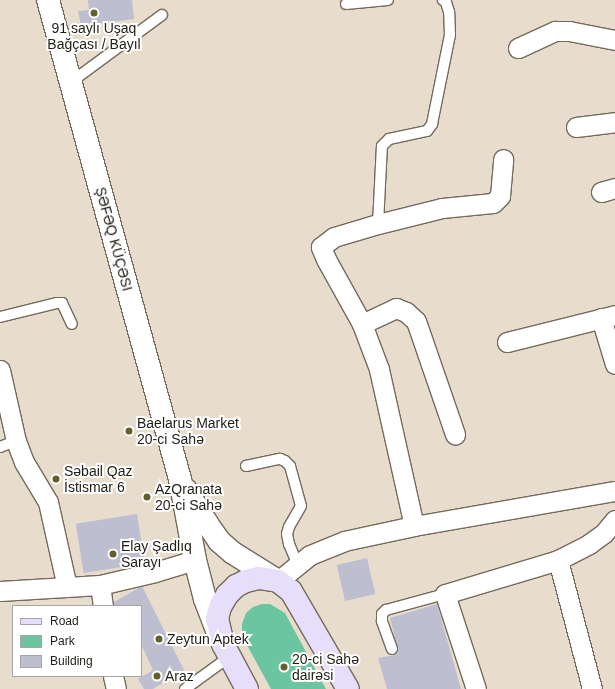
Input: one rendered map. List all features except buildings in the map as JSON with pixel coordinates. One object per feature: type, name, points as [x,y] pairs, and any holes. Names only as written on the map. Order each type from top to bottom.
[{"type":"main road","points":[[247,689],[226,651],[217,619],[220,607],[227,595],[236,586],[246,581],[259,578],[278,581],[291,591],[348,689]]},
{"type":"street","name":"ŞƏFƏQ KÜÇƏSI","points":[[48,0],[180,479]]},
{"type":"street","points":[[518,48],[555,31],[569,31],[615,40]]},
{"type":"street","points":[[576,127],[615,122]]},
{"type":"street","points":[[414,526],[379,369],[362,324],[326,259],[322,247],[334,237],[378,224],[442,208],[494,203],[500,196],[503,160]]},
{"type":"street","points":[[362,324],[396,308],[406,312],[416,321],[455,434]]},
{"type":"street","points":[[506,342],[608,316],[615,364]]},
{"type":"street","points":[[0,370],[8,444],[24,462],[48,502],[67,587]]},
{"type":"street","points":[[180,479],[195,560],[205,599],[226,651]]},
{"type":"street","points":[[180,479],[208,526],[219,540],[239,556],[278,581],[297,563],[326,547],[414,526],[614,495]]},
{"type":"street","points":[[476,689],[446,594],[558,560],[589,544],[604,533],[615,520]]},
{"type":"street","points":[[0,591],[100,585],[195,560]]},
{"type":"street","points":[[558,560],[592,689]]},
{"type":"street","points":[[100,585],[103,605]]},
{"type":"street","points":[[113,677],[116,689]]},
{"type":"lane","points":[[346,4],[388,0]]},
{"type":"lane","points":[[378,224],[382,146],[388,139],[427,131],[432,124],[450,35],[450,12],[446,2],[443,0]]},
{"type":"lane","points":[[71,82],[162,15]]},
{"type":"lane","points":[[0,317],[62,303],[72,324]]},
{"type":"lane","points":[[246,466],[280,459],[285,461],[290,466],[301,506],[289,527],[288,534],[289,544],[297,563]]},
{"type":"lane","points":[[392,649],[382,620],[382,614],[386,610],[446,594]]},
{"type":"lane","points":[[185,689],[226,651]]},
{"type":"green space","points":[[262,604],[270,604],[285,613],[326,689],[271,689],[242,636],[242,624],[246,613],[253,607]]},
{"type":"place","name":"91 saylı Uşaq Bağçası / Bayıl","points":[[94,13]]},
{"type":"place","name":"Baelarus Market 20-ci Sahə","points":[[129,431]]},
{"type":"place","name":"Səbail Qaz İstismar 6","points":[[56,479]]},
{"type":"place","name":"AzQranata 20-ci Sahə","points":[[147,497]]},
{"type":"place","name":"Elay Şadlıq Sarayı","points":[[113,554]]},
{"type":"place","name":"Zeytun Aptek","points":[[159,639]]},
{"type":"place","name":"20-ci Sahə dairəsi","points":[[284,667]]},
{"type":"place","name":"Araz","points":[[157,676]]}]
